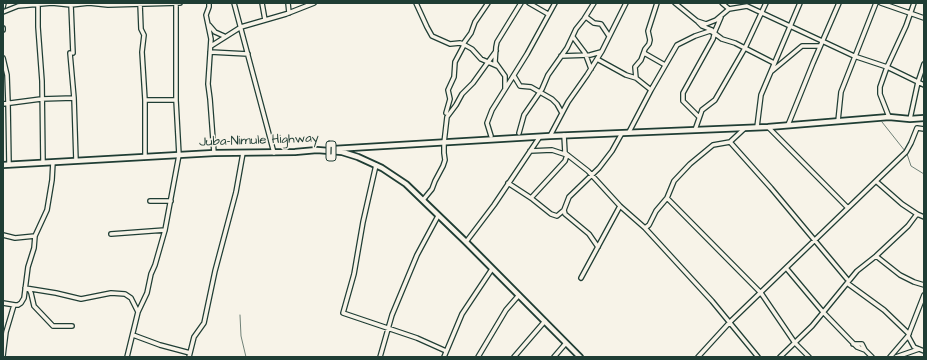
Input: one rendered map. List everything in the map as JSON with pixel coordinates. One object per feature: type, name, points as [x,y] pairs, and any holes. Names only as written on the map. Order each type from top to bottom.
[{"type":"main road","points":[[316,150],[539,138],[564,135],[788,126],[889,118],[924,118]]},
{"type":"main road","name":"Juba–Nimule Highway","points":[[3,165],[214,153],[295,152],[316,150],[342,152],[358,157],[376,165],[406,184],[545,320],[580,357]]},
{"type":"street","points":[[3,7],[4,3]]},
{"type":"street","points":[[14,3],[18,6]]},
{"type":"street","points":[[3,12],[18,6],[52,3],[72,6],[89,3],[108,5],[180,3]]},
{"type":"street","points":[[127,357],[138,312],[147,293],[151,274],[165,230],[179,155],[176,100],[176,3]]},
{"type":"street","points":[[209,3],[206,16],[211,46],[208,84],[214,153]]},
{"type":"street","points":[[234,3],[274,153]]},
{"type":"street","points":[[262,3],[265,20]]},
{"type":"street","points":[[288,3],[289,12]]},
{"type":"street","points":[[211,46],[224,36],[232,34],[241,28],[314,3]]},
{"type":"street","points":[[416,3],[432,36],[450,44],[460,43],[487,62],[497,66]]},
{"type":"street","points":[[446,113],[450,99],[448,90],[454,77],[455,62],[471,33],[475,22],[488,3]]},
{"type":"street","points":[[505,88],[505,76],[497,66],[495,58],[497,42],[521,3]]},
{"type":"street","points":[[529,3],[548,14]]},
{"type":"street","points":[[492,136],[487,127],[487,120],[505,88],[529,51],[555,3]]},
{"type":"street","points":[[519,133],[524,115],[540,93],[548,75],[594,3]]},
{"type":"street","points":[[550,136],[568,102],[601,52],[626,3]]},
{"type":"street","points":[[636,78],[636,66],[641,60],[650,42],[648,31],[657,3]]},
{"type":"street","points":[[675,3],[702,26],[715,32],[722,38],[774,63]]},
{"type":"street","points":[[722,3],[729,9]]},
{"type":"street","points":[[695,130],[702,110],[715,100],[744,48],[766,3]]},
{"type":"street","points":[[757,127],[761,95],[800,3]]},
{"type":"street","points":[[788,126],[839,3]]},
{"type":"street","points":[[838,121],[841,92],[876,3]]},
{"type":"street","points":[[882,3],[924,18]]},
{"type":"street","points":[[889,118],[880,94],[880,87],[914,3]]},
{"type":"street","points":[[38,4],[38,27],[42,80],[41,99],[43,163]]},
{"type":"street","points":[[140,4],[141,29],[144,35],[142,52],[145,100],[145,157]]},
{"type":"street","points":[[72,6],[71,53],[76,161]]},
{"type":"street","points":[[697,21],[706,24],[712,23],[729,9],[747,6],[854,56],[887,68],[924,85]]},
{"type":"street","points":[[699,117],[683,101],[682,96],[687,84],[713,39],[722,16]]},
{"type":"street","points":[[586,17],[594,23],[601,24],[609,36]]},
{"type":"street","points":[[207,23],[215,32],[224,36]]},
{"type":"street","points":[[629,132],[677,45],[694,36],[710,31],[715,32]]},
{"type":"street","points":[[573,37],[586,55],[591,69]]},
{"type":"street","points":[[771,72],[802,46],[820,46]]},
{"type":"street","points":[[423,200],[432,189],[444,166],[444,143],[447,117],[462,94],[496,51]]},
{"type":"street","points":[[210,52],[248,54]]},
{"type":"street","points":[[561,56],[586,55],[601,52]]},
{"type":"street","points":[[644,53],[666,65]]},
{"type":"street","points":[[3,58],[7,75],[9,165]]},
{"type":"street","points":[[597,59],[626,75],[636,78],[647,85],[651,90]]},
{"type":"street","points":[[910,119],[918,82],[924,64]]},
{"type":"street","points":[[514,76],[520,86],[531,88],[552,99],[557,104],[562,114]]},
{"type":"street","points":[[3,104],[41,99],[74,98]]},
{"type":"street","points":[[145,100],[176,100]]},
{"type":"street","points":[[768,127],[848,208]]},
{"type":"street","points":[[645,228],[649,225],[656,211],[666,198],[674,181],[690,164],[704,151],[717,143],[730,142],[745,128]]},
{"type":"street","points":[[698,357],[730,322],[787,269],[906,152],[916,128],[924,129]]},
{"type":"street","points":[[557,216],[564,210],[570,197],[591,176],[612,151],[622,133]]},
{"type":"street","points":[[564,135],[564,150],[567,155]]},
{"type":"street","points":[[466,242],[494,205],[539,138]]},
{"type":"street","points":[[730,142],[816,240],[847,281],[884,310],[908,335],[914,347],[924,351]]},
{"type":"street","points":[[530,151],[552,150],[567,155],[582,166],[620,206],[645,228],[730,322],[758,357]]},
{"type":"street","points":[[133,335],[189,355],[194,337],[204,323],[215,271],[236,192],[243,153]]},
{"type":"street","points":[[531,198],[565,160],[567,155]]},
{"type":"street","points":[[3,303],[18,305],[23,301],[27,289],[28,267],[34,252],[35,236],[48,210],[53,162]]},
{"type":"street","points":[[376,165],[363,222],[354,274],[343,313],[418,338],[446,351]]},
{"type":"street","points":[[876,182],[902,204],[924,217]]},
{"type":"street","points":[[508,183],[531,198],[551,214],[569,218]]},
{"type":"street","points":[[666,198],[761,293],[795,343],[809,357]]},
{"type":"street","points":[[150,201],[171,201]]},
{"type":"street","points":[[581,278],[620,206]]},
{"type":"street","points":[[564,210],[565,214],[569,218],[592,236],[596,238],[603,238]]},
{"type":"street","points":[[780,357],[823,312],[847,281],[908,226],[917,214]]},
{"type":"street","points":[[380,357],[392,316],[417,255],[438,216]]},
{"type":"street","points":[[112,234],[165,230]]},
{"type":"street","points":[[3,235],[15,238],[35,236]]},
{"type":"street","points":[[592,236],[598,247]]},
{"type":"street","points":[[876,256],[900,275],[924,286]]},
{"type":"street","points":[[444,357],[462,314],[492,269]]},
{"type":"street","points":[[787,269],[823,312],[853,344],[865,350],[872,357]]},
{"type":"street","points":[[27,289],[56,293],[81,299],[111,293],[125,294],[131,298],[138,312]]},
{"type":"street","points":[[27,289],[31,293],[34,306],[53,326],[72,326]]},
{"type":"street","points":[[478,357],[506,310],[519,295]]},
{"type":"street","points":[[890,357],[908,335],[924,295]]},
{"type":"street","points":[[3,356],[6,332],[14,305]]},
{"type":"street","points":[[514,357],[545,320]]},
{"type":"street","points":[[554,357],[566,343]]},
{"type":"street","points":[[896,357],[919,349]]},
{"type":"street","points":[[701,353],[704,357]]},
{"type":"waterway","points":[[882,122],[905,151]]},
{"type":"waterway","points":[[907,154],[911,166],[924,174]]},
{"type":"waterway","points":[[240,315],[241,336],[246,357]]}]
